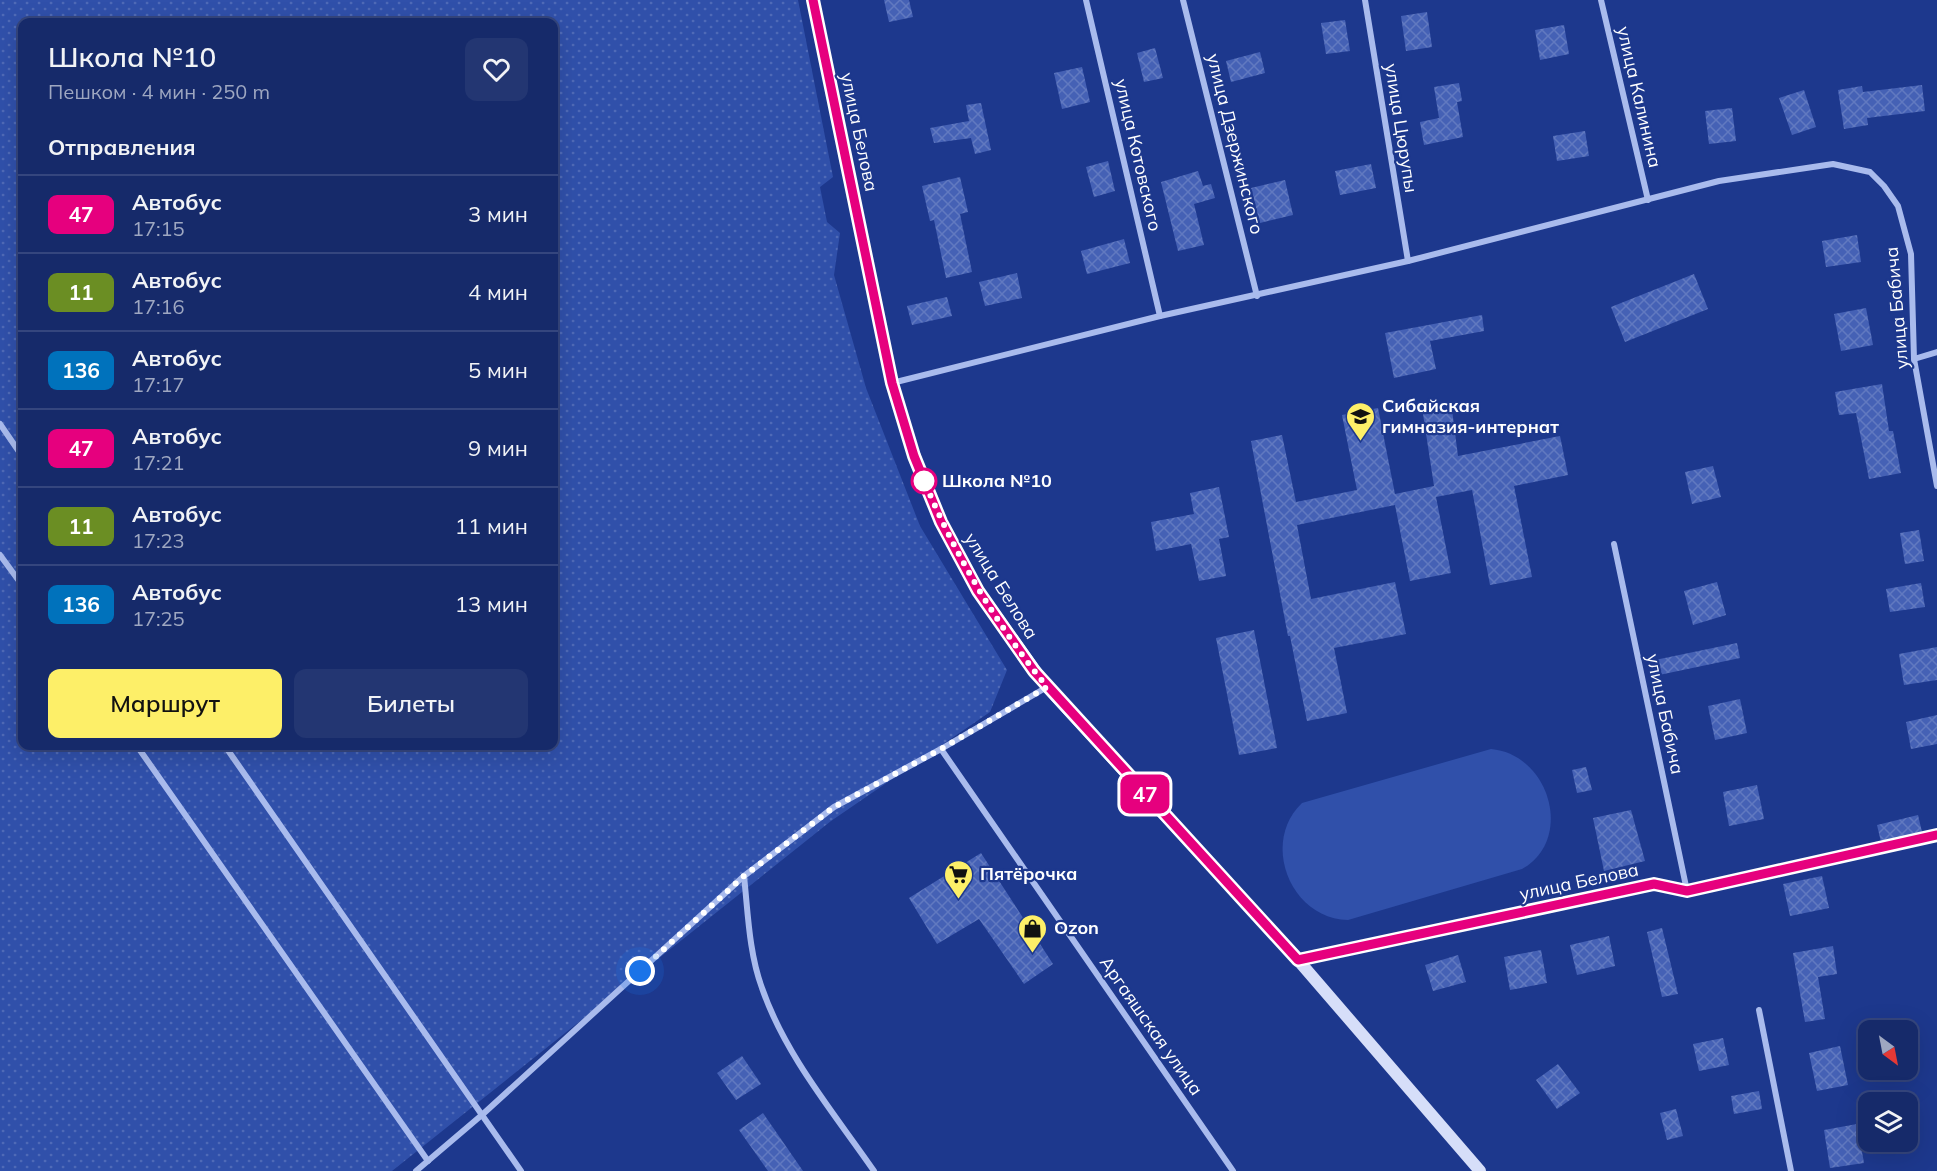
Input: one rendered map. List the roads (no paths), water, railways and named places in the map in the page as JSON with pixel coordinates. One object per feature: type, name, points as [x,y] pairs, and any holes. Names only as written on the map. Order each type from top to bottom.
[{"type":"main road","name":"улица Белова","points":[[813,0],[892,383],[914,456],[941,522],[978,591],[1047,687],[1298,960],[1480,1171]]},
{"type":"street","name":"улица Котовского","points":[[1086,0],[1160,316]]},
{"type":"street","name":"улица Дзержинского","points":[[1184,0],[1257,296]]},
{"type":"street","name":"улица Цюрупы","points":[[1365,0],[1408,261]]},
{"type":"street","name":"улица Калинина","points":[[1601,0],[1648,200]]},
{"type":"street","name":"улица Бабича","points":[[1648,200],[1719,182],[1833,165],[1870,172],[1884,186],[1898,206],[1911,254],[1914,359],[1937,486]]},
{"type":"street","points":[[892,383],[1160,316],[1408,261],[1648,200]]},
{"type":"street","points":[[1914,359],[1937,352]]},
{"type":"street","points":[[0,424],[18,450]]},
{"type":"street","name":"улица Бабича","points":[[1614,544],[1687,891]]},
{"type":"street","points":[[0,555],[18,580]]},
{"type":"street","points":[[416,1171],[483,1114],[744,876],[834,807],[941,749],[1047,687]]},
{"type":"street","name":"Аргаяшская улица","points":[[941,749],[1233,1171]]},
{"type":"street","points":[[140,750],[428,1161]]},
{"type":"street","points":[[228,750],[483,1114],[520,1171]]},
{"type":"street","name":"улица Белова","points":[[1298,960],[1654,884],[1687,891],[1937,835]]},
{"type":"street","points":[[744,876],[754,955],[761,987],[775,1021],[794,1054],[874,1171]]},
{"type":"street","points":[[1759,1010],[1791,1171]]},
{"type":"place","name":"Сибайская гимназия-интернат","points":[[1361,442]]},
{"type":"place","name":"Школа №10","points":[[924,481]]},
{"type":"place","name":"Пятёрочка","points":[[959,900]]},
{"type":"place","name":"Ozon","points":[[1033,954]]}]
